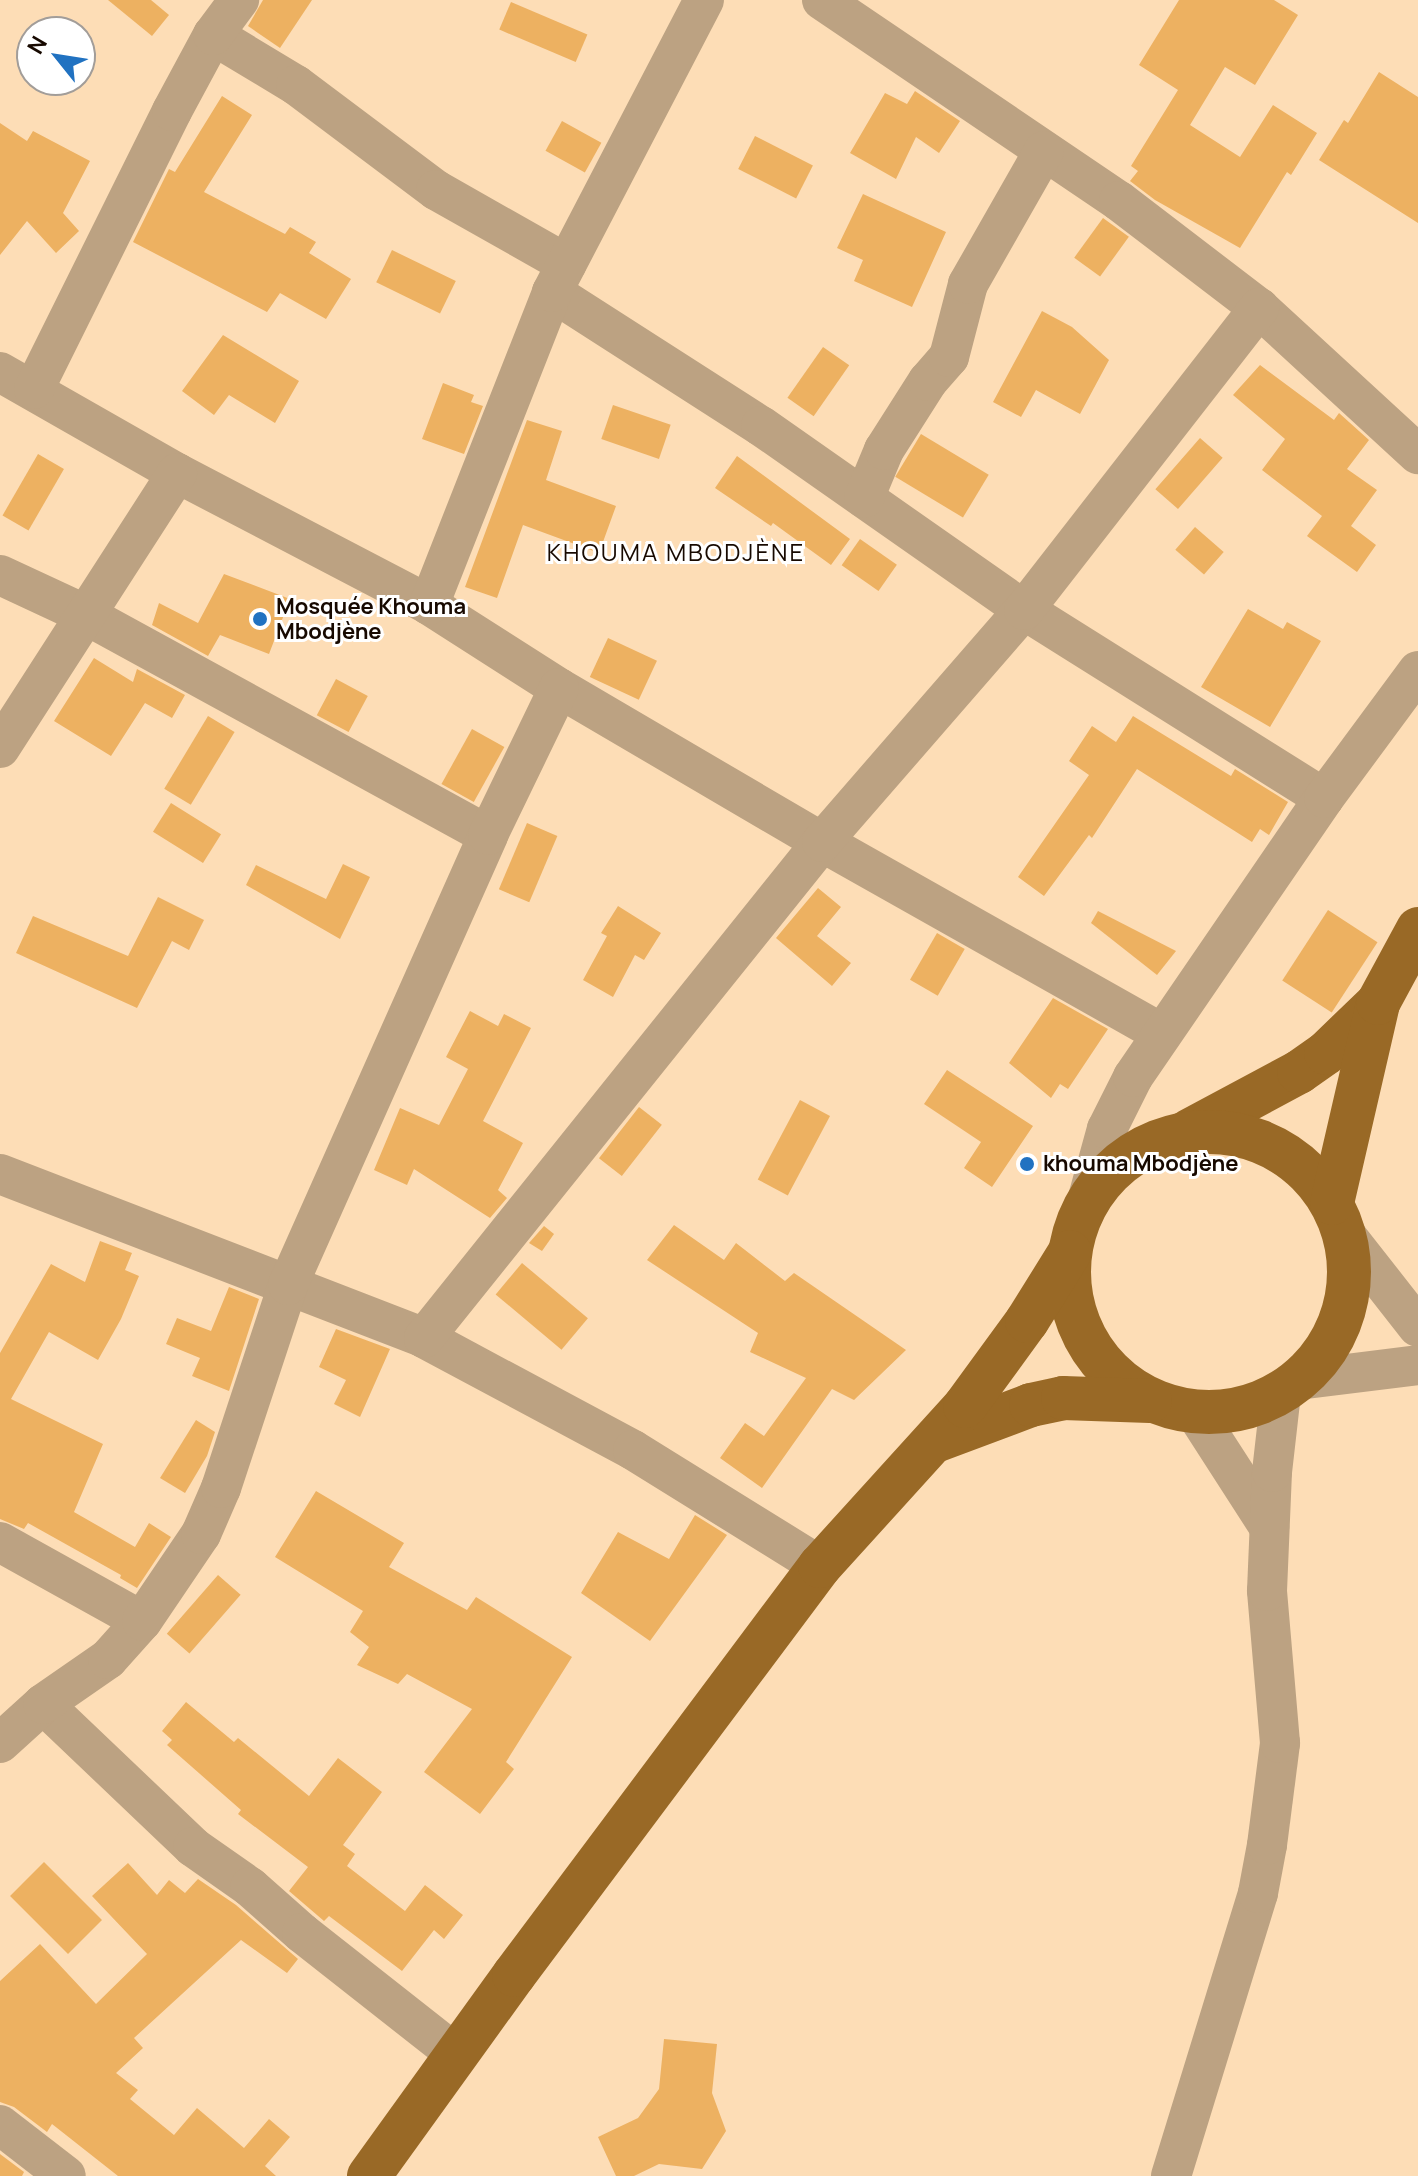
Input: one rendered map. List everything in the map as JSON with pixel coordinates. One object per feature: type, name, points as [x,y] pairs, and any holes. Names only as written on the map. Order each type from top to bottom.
[{"type":"main road","points":[[369,2176],[820,1566],[936,1441],[996,1365],[1070,1252],[1086,1205],[1111,1172],[1144,1147],[1184,1133],[1299,1072],[1326,1053],[1378,1003],[1418,929]]},
{"type":"main road","points":[[936,1441],[1031,1405],[1063,1398],[1152,1401],[1195,1412],[1239,1410],[1289,1387],[1325,1350],[1343,1314],[1350,1273],[1338,1218],[1378,1003]]},
{"type":"main road","points":[[1184,1133],[1242,1134],[1294,1159],[1338,1218]]},
{"type":"main road","points":[[1070,1252],[1070,1298],[1086,1340],[1114,1376],[1152,1401]]},
{"type":"street","points":[[429,605],[560,278],[704,0]]},
{"type":"street","points":[[822,0],[1119,201],[1259,308],[1418,454]]},
{"type":"street","points":[[1161,1033],[822,842],[559,688],[429,605],[177,473],[17,380],[222,13],[296,85],[560,278],[661,359],[1024,610],[1324,798]]},
{"type":"street","points":[[864,498],[884,450],[928,381],[949,357],[968,284],[1044,151]]},
{"type":"street","points":[[424,1338],[822,842],[1024,610],[1259,308]]},
{"type":"street","points":[[0,748],[177,473]]},
{"type":"street","points":[[0,575],[86,615],[488,835]]},
{"type":"street","points":[[1086,1205],[1107,1129],[1161,1033],[1324,798],[1418,671]]},
{"type":"street","points":[[0,1743],[43,1704],[108,1659],[142,1621],[201,1534],[221,1488],[288,1285],[488,835],[559,688]]},
{"type":"street","points":[[0,1174],[424,1338],[633,1450],[820,1566]]},
{"type":"street","points":[[1338,1218],[1418,1327]]},
{"type":"street","points":[[1171,2176],[1258,1893],[1267,1845],[1280,1743],[1268,1633],[1269,1527],[1289,1387],[1418,1365]]},
{"type":"street","points":[[1195,1412],[1269,1527]]},
{"type":"street","points":[[0,1542],[142,1621]]},
{"type":"street","points":[[43,1704],[193,1847],[250,1887],[302,1933],[457,2055]]},
{"type":"street","points":[[0,2125],[66,2176]]},
{"type":"building","points":[[108,0],[151,0],[169,15],[152,36]]},
{"type":"building","points":[[263,0],[312,0],[280,48],[248,26]]},
{"type":"building","points":[[1179,0],[1274,0],[1298,15],[1255,85],[1225,67],[1190,125],[1240,157],[1273,105],[1317,133],[1291,175],[1287,172],[1240,248],[1155,200],[1130,181],[1138,171],[1131,166],[1178,90],[1139,65]]},
{"type":"building","points":[[511,2],[587,34],[576,62],[499,30]]},
{"type":"building","points":[[1379,72],[1418,97],[1418,223],[1319,160],[1344,120],[1348,123]]},
{"type":"building","points":[[915,91],[960,121],[939,153],[916,137],[896,179],[850,153],[885,93],[907,104]]},
{"type":"building","points":[[222,96],[252,115],[204,192],[285,234],[290,227],[316,242],[309,253],[351,279],[326,319],[280,293],[267,312],[133,242],[169,169],[175,172]]},
{"type":"building","points":[[562,121],[601,143],[585,173],[546,151]]},
{"type":"building","points":[[0,123],[27,141],[33,131],[90,161],[63,213],[79,231],[56,253],[27,221],[0,255]]},
{"type":"building","points":[[755,136],[813,166],[796,198],[738,169]]},
{"type":"building","points":[[863,194],[946,232],[912,307],[854,281],[863,260],[837,248]]},
{"type":"building","points":[[1103,218],[1129,237],[1100,276],[1074,258]]},
{"type":"building","points":[[392,250],[456,281],[440,313],[376,282]]},
{"type":"building","points":[[1042,311],[1072,327],[1109,360],[1080,414],[1036,390],[1021,417],[993,402]]},
{"type":"building","points":[[223,335],[299,381],[275,423],[229,395],[214,415],[182,391]]},
{"type":"building","points":[[823,347],[849,365],[814,416],[787,398]]},
{"type":"building","points":[[1260,365],[1334,420],[1339,413],[1369,440],[1347,469],[1377,490],[1351,526],[1376,545],[1357,572],[1307,536],[1322,516],[1262,470],[1285,439],[1233,395]]},
{"type":"building","points":[[443,383],[474,395],[471,402],[483,406],[464,454],[422,439]]},
{"type":"building","points":[[613,405],[671,425],[659,459],[601,439]]},
{"type":"building","points":[[527,420],[562,431],[546,480],[616,506],[599,553],[523,525],[497,598],[465,587]]},
{"type":"building","points":[[921,434],[989,475],[963,518],[895,477]]},
{"type":"building","points":[[1200,438],[1223,458],[1178,509],[1155,489]]},
{"type":"building","points":[[38,454],[64,469],[28,530],[3,515]]},
{"type":"building","points":[[737,456],[850,539],[831,565],[773,523],[771,526],[715,488]]},
{"type":"building","points":[[1195,527],[1224,552],[1204,575],[1175,550]]},
{"type":"building","points":[[860,539],[897,565],[879,591],[842,565]]},
{"type":"building","points":[[224,574],[290,599],[269,654],[220,635],[208,656],[152,625],[159,603],[198,623]]},
{"type":"building","points":[[1248,609],[1283,629],[1287,622],[1321,641],[1270,727],[1201,687]]},
{"type":"building","points":[[608,638],[657,661],[639,700],[590,677]]},
{"type":"building","points":[[94,658],[133,682],[137,669],[185,695],[172,718],[145,703],[111,756],[54,721]]},
{"type":"building","points":[[336,679],[368,696],[349,732],[317,715]]},
{"type":"building","points":[[208,716],[235,732],[191,805],[164,789]]},
{"type":"building","points":[[1133,716],[1231,776],[1235,769],[1288,802],[1269,835],[1260,829],[1252,842],[1137,769],[1092,838],[1089,835],[1044,896],[1018,877],[1089,775],[1069,761],[1092,726],[1116,742]]},
{"type":"building","points":[[472,729],[504,747],[474,802],[441,784]]},
{"type":"building","points":[[171,803],[221,834],[203,863],[153,832]]},
{"type":"building","points":[[527,823],[557,836],[529,902],[499,889]]},
{"type":"building","points":[[343,864],[370,877],[340,939],[246,885],[256,865],[326,899]]},
{"type":"building","points":[[818,888],[841,907],[817,936],[851,963],[832,986],[776,938]]},
{"type":"building","points":[[158,897],[204,920],[189,950],[172,941],[137,1008],[16,953],[33,916],[128,956]]},
{"type":"building","points":[[618,906],[661,933],[644,960],[635,955],[613,997],[583,980],[607,936],[601,933]]},
{"type":"building","points":[[1328,910],[1377,942],[1332,1013],[1282,980]]},
{"type":"building","points":[[1098,911],[1176,951],[1157,975],[1091,923]]},
{"type":"building","points":[[937,933],[965,949],[938,996],[910,980]]},
{"type":"building","points":[[1053,998],[1108,1029],[1068,1089],[1060,1084],[1051,1098],[1009,1063]]},
{"type":"building","points":[[470,1011],[498,1026],[504,1014],[531,1028],[483,1121],[523,1143],[498,1190],[507,1198],[490,1218],[414,1169],[407,1185],[374,1170],[400,1108],[439,1125],[468,1069],[446,1057]]},
{"type":"building","points":[[947,1070],[1033,1126],[992,1187],[964,1168],[981,1142],[924,1104]]},
{"type":"building","points":[[800,1100],[830,1116],[788,1195],[758,1179]]},
{"type":"building","points":[[639,1107],[662,1125],[622,1176],[599,1158]]},
{"type":"building","points":[[674,1225],[724,1260],[736,1243],[785,1281],[794,1273],[906,1350],[854,1400],[832,1389],[762,1488],[720,1458],[745,1423],[764,1436],[806,1378],[750,1352],[758,1333],[647,1260]]},
{"type":"building","points":[[544,1226],[554,1234],[542,1251],[529,1243]]},
{"type":"building","points":[[100,1241],[132,1253],[125,1270],[139,1276],[121,1319],[98,1360],[49,1332],[11,1399],[103,1444],[74,1512],[135,1547],[149,1523],[171,1537],[137,1588],[120,1578],[121,1575],[28,1523],[24,1529],[0,1519],[0,1353],[51,1264],[85,1282]]},
{"type":"building","points":[[522,1263],[588,1318],[562,1350],[496,1294]]},
{"type":"building","points":[[229,1287],[259,1299],[229,1391],[192,1376],[200,1358],[166,1344],[177,1318],[211,1331]]},
{"type":"building","points":[[336,1329],[390,1349],[360,1417],[334,1404],[346,1380],[319,1367]]},
{"type":"building","points":[[196,1420],[215,1432],[207,1456],[185,1493],[160,1478]]},
{"type":"building","points":[[316,1491],[404,1543],[389,1567],[467,1610],[476,1597],[572,1657],[506,1762],[514,1769],[480,1814],[424,1772],[472,1709],[407,1674],[398,1684],[357,1665],[369,1647],[350,1632],[363,1611],[275,1557]]},
{"type":"building","points":[[695,1515],[727,1535],[650,1641],[581,1593],[618,1532],[669,1559]]},
{"type":"building","points":[[218,1575],[241,1595],[189,1654],[167,1634]]},
{"type":"building","points":[[186,1702],[234,1742],[238,1738],[309,1796],[338,1758],[382,1792],[343,1845],[355,1854],[347,1866],[405,1911],[425,1885],[463,1915],[444,1939],[434,1930],[402,1971],[329,1916],[324,1921],[289,1891],[308,1867],[238,1814],[241,1810],[167,1745],[172,1740],[162,1731]]},
{"type":"building","points":[[44,1862],[102,1920],[68,1954],[10,1896]]},
{"type":"building","points":[[128,1863],[157,1895],[169,1880],[185,1893],[198,1879],[236,1905],[298,1959],[287,1973],[241,1940],[134,2038],[143,2048],[116,2073],[138,2090],[130,2099],[174,2135],[197,2108],[244,2148],[269,2119],[290,2137],[265,2166],[276,2176],[118,2176],[52,2124],[47,2132],[14,2107],[0,2102],[0,1981],[40,1944],[96,2004],[147,1954],[92,1896]]},
{"type":"building","points":[[664,2039],[717,2044],[712,2093],[726,2131],[702,2169],[659,2164],[634,2176],[616,2176],[598,2137],[638,2118],[659,2089]]},
{"type":"building","points":[[0,2154],[24,2172],[22,2176],[0,2176]]},
{"type":"place","name":"Mosquée Khouma Mbodjène","points":[[260,619]]},
{"type":"place","name":"khouma Mbodjène","points":[[1027,1164]]},
{"type":"district","name":"KHOUMA MBODJÈNE","points":[[676,552]]}]
